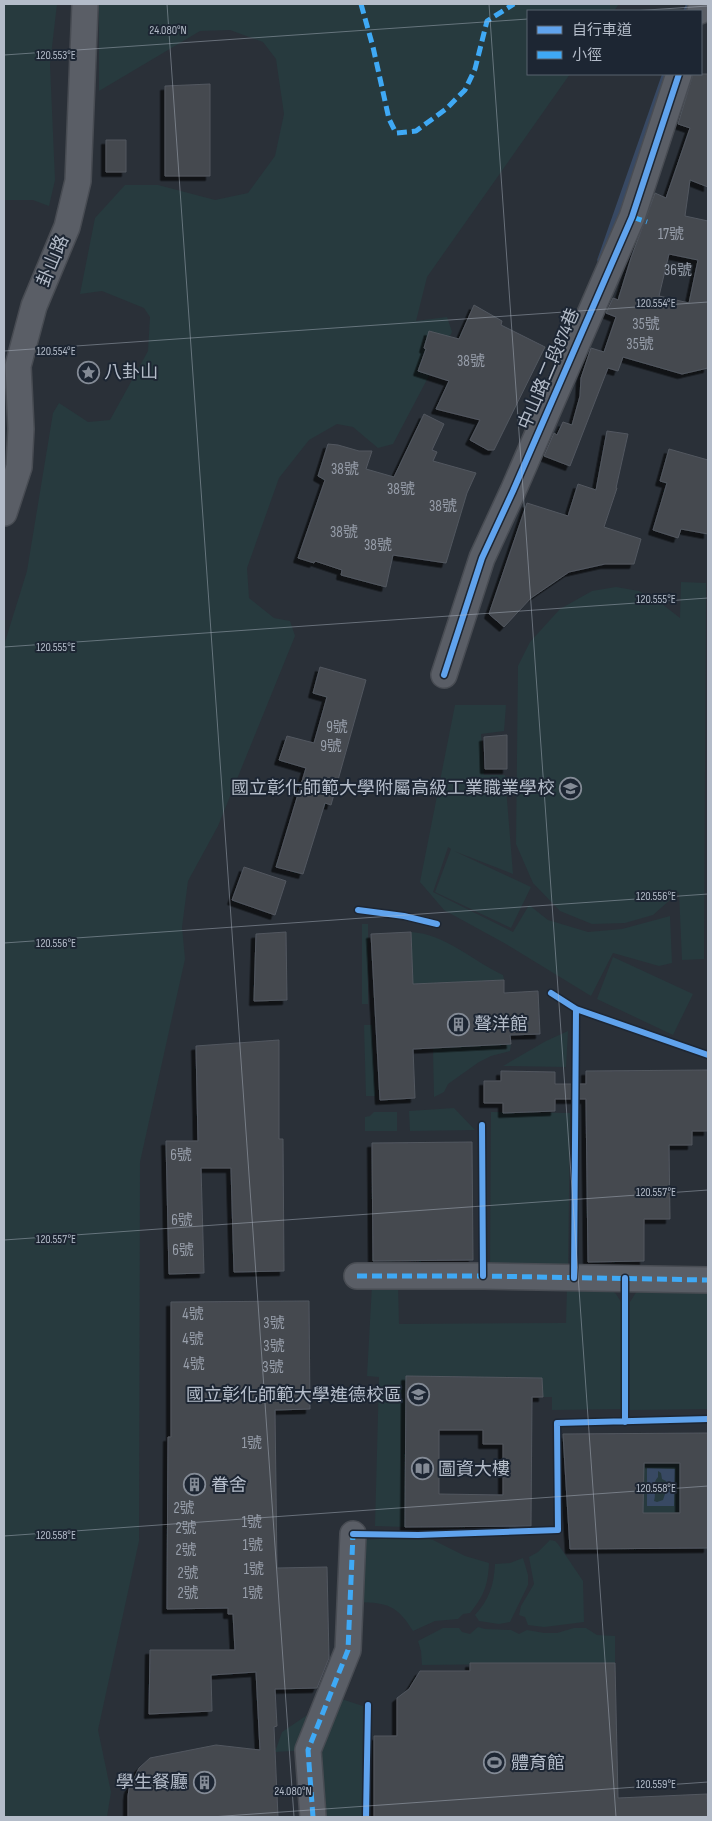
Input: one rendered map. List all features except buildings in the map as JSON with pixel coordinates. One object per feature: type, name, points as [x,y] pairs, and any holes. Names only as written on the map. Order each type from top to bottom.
[{"type":"street","name":"卦山路","points":[[4,513],[19,467],[21,429],[18,366],[34,306],[67,227],[78,182],[85,4]]},
{"type":"street","name":"中山路二段874巷","points":[[444,675],[482,558],[639,219],[679,75]]},
{"type":"street","points":[[357,1276],[708,1280]]},
{"type":"street","points":[[314,1817],[308,1750],[348,1650],[353,1534]]},
{"type":"green space","points":[[4,4],[57,4],[50,64],[55,180],[49,206],[33,200],[4,200]]},
{"type":"green space","points":[[99,4],[619,4],[615,10],[527,10],[527,75],[569,75],[427,277],[416,321],[447,317],[452,332],[393,444],[378,448],[353,427],[337,424],[309,440],[279,478],[247,568],[249,598],[274,618],[290,621],[295,636],[218,826],[188,881],[182,927],[185,959],[140,1162],[139,1541],[98,1730],[111,1792],[107,1817],[4,1817],[4,645],[27,571],[53,413],[59,403],[88,422],[110,420],[148,351],[150,317],[144,308],[102,291],[80,294],[95,218],[125,185],[158,185],[215,200],[248,193],[275,156],[284,114],[276,59],[263,42],[230,30],[200,31],[99,91]]},
{"type":"green space","points":[[681,582],[706,583],[704,959],[682,960],[679,892],[653,915],[625,923],[592,924],[560,911],[533,883],[516,844],[518,666],[530,642],[560,609],[592,591],[616,587],[639,591],[662,604],[680,618]]},
{"type":"green space","points":[[455,705],[506,705],[504,731],[481,734],[484,775],[505,775],[513,874],[454,851],[531,887],[511,928],[435,892],[451,849],[448,847],[433,892],[513,932],[529,905],[548,920],[588,932],[622,929],[670,916],[672,963],[659,966],[613,953],[591,996],[506,944],[444,910],[420,882]]},
{"type":"green space","points":[[362,924],[368,924],[368,1004],[362,1004]]},
{"type":"green space","points":[[411,932],[423,934],[447,943],[503,975],[504,980],[413,984]]},
{"type":"green space","points":[[613,957],[693,994],[673,1035],[597,999]]},
{"type":"green space","points":[[364,1025],[372,1025],[375,1096],[366,1096]]},
{"type":"green space","points":[[568,1031],[566,1067],[503,1066],[546,1041]]},
{"type":"green space","points":[[511,1044],[510,1051],[491,1056],[479,1062],[448,1084],[444,1092],[434,1097],[433,1048]]},
{"type":"green space","points":[[454,1108],[475,1130],[410,1131],[409,1111]]},
{"type":"green space","points":[[374,1112],[397,1112],[397,1131],[365,1131],[365,1117],[370,1116]]},
{"type":"green space","points":[[491,1112],[570,1113],[568,1272],[490,1271]]},
{"type":"green space","points":[[372,1285],[398,1285],[399,1324],[566,1323],[567,1287],[608,1287],[621,1302],[621,1409],[552,1410],[552,1397],[543,1397],[542,1378],[406,1376],[405,1527],[375,1526],[379,1377],[367,1376]]},
{"type":"green space","points":[[708,1285],[708,1409],[630,1410],[630,1302],[643,1286]]},
{"type":"green space","points":[[644,1463],[680,1463],[680,1513],[643,1513]]},
{"type":"green space","points":[[419,1536],[433,1540],[465,1556],[489,1563],[488,1578],[484,1590],[470,1613],[463,1614],[458,1619],[435,1621],[413,1631],[402,1616],[391,1607],[377,1603],[358,1602],[365,1540]]},
{"type":"green space","points":[[550,1540],[558,1544],[583,1581],[584,1622],[544,1627],[528,1625],[525,1617],[519,1615],[521,1606],[534,1584],[529,1557],[538,1552]]},
{"type":"green space","points":[[523,1558],[528,1575],[528,1585],[510,1622],[499,1624],[479,1621],[475,1615],[484,1604],[490,1592],[495,1564],[510,1563]]},
{"type":"green space","points":[[478,1627],[511,1630],[519,1634],[527,1630],[557,1633],[574,1628],[586,1628],[597,1635],[615,1636],[615,1663],[422,1665],[418,1641],[443,1628],[459,1628],[462,1632],[470,1634]]},
{"type":"green space","points":[[335,1697],[363,1706],[362,1817],[318,1817],[314,1750]]},
{"type":"green space","points":[[328,1701],[308,1750],[275,1752],[282,1732]]},
{"type":"water","points":[[647,1468],[675,1469],[674,1506],[647,1506]],"holes":[[[658,1471],[661,1473],[662,1479],[668,1485],[663,1500],[657,1502],[654,1501],[654,1486],[658,1477]]]},
{"type":"waterway","points":[[686,10],[689,4]]},
{"type":"waterway","points":[[600,260],[665,75]]},
{"type":"marked path","points":[[361,4],[389,119],[396,133],[416,131],[446,109],[465,90],[475,69],[487,21],[514,4]]},
{"type":"marked path","points":[[632,217],[647,222]]},
{"type":"marked path","points":[[357,1276],[708,1280]]},
{"type":"marked path","points":[[313,1817],[308,1750],[348,1650],[353,1534]]},
{"type":"cycle path","points":[[444,675],[482,558],[632,217],[679,75]]},
{"type":"cycle path","points":[[358,910],[404,916],[437,924]]},
{"type":"cycle path","points":[[551,993],[576,1009],[708,1055]]},
{"type":"cycle path","points":[[574,1278],[576,1009]]},
{"type":"cycle path","points":[[482,1125],[483,1276]]},
{"type":"cycle path","points":[[625,1278],[625,1422]]},
{"type":"cycle path","points":[[353,1534],[418,1535],[558,1530],[557,1423],[708,1419]]},
{"type":"cycle path","points":[[366,1817],[368,1705]]},
{"type":"place","name":"八卦山","points":[[88,372]]},
{"type":"place","name":"國立彰化師範大學附屬高級工業職業學校","points":[[571,788]]},
{"type":"place","name":"聲洋館","points":[[458,1024]]},
{"type":"place","name":"國立彰化師範大學進德校區","points":[[418,1395]]},
{"type":"place","name":"圖資大樓","points":[[422,1469]]},
{"type":"place","name":"眷舍","points":[[195,1485]]},
{"type":"place","name":"體育館","points":[[495,1763]]},
{"type":"place","name":"學生餐廳","points":[[204,1782]]}]
